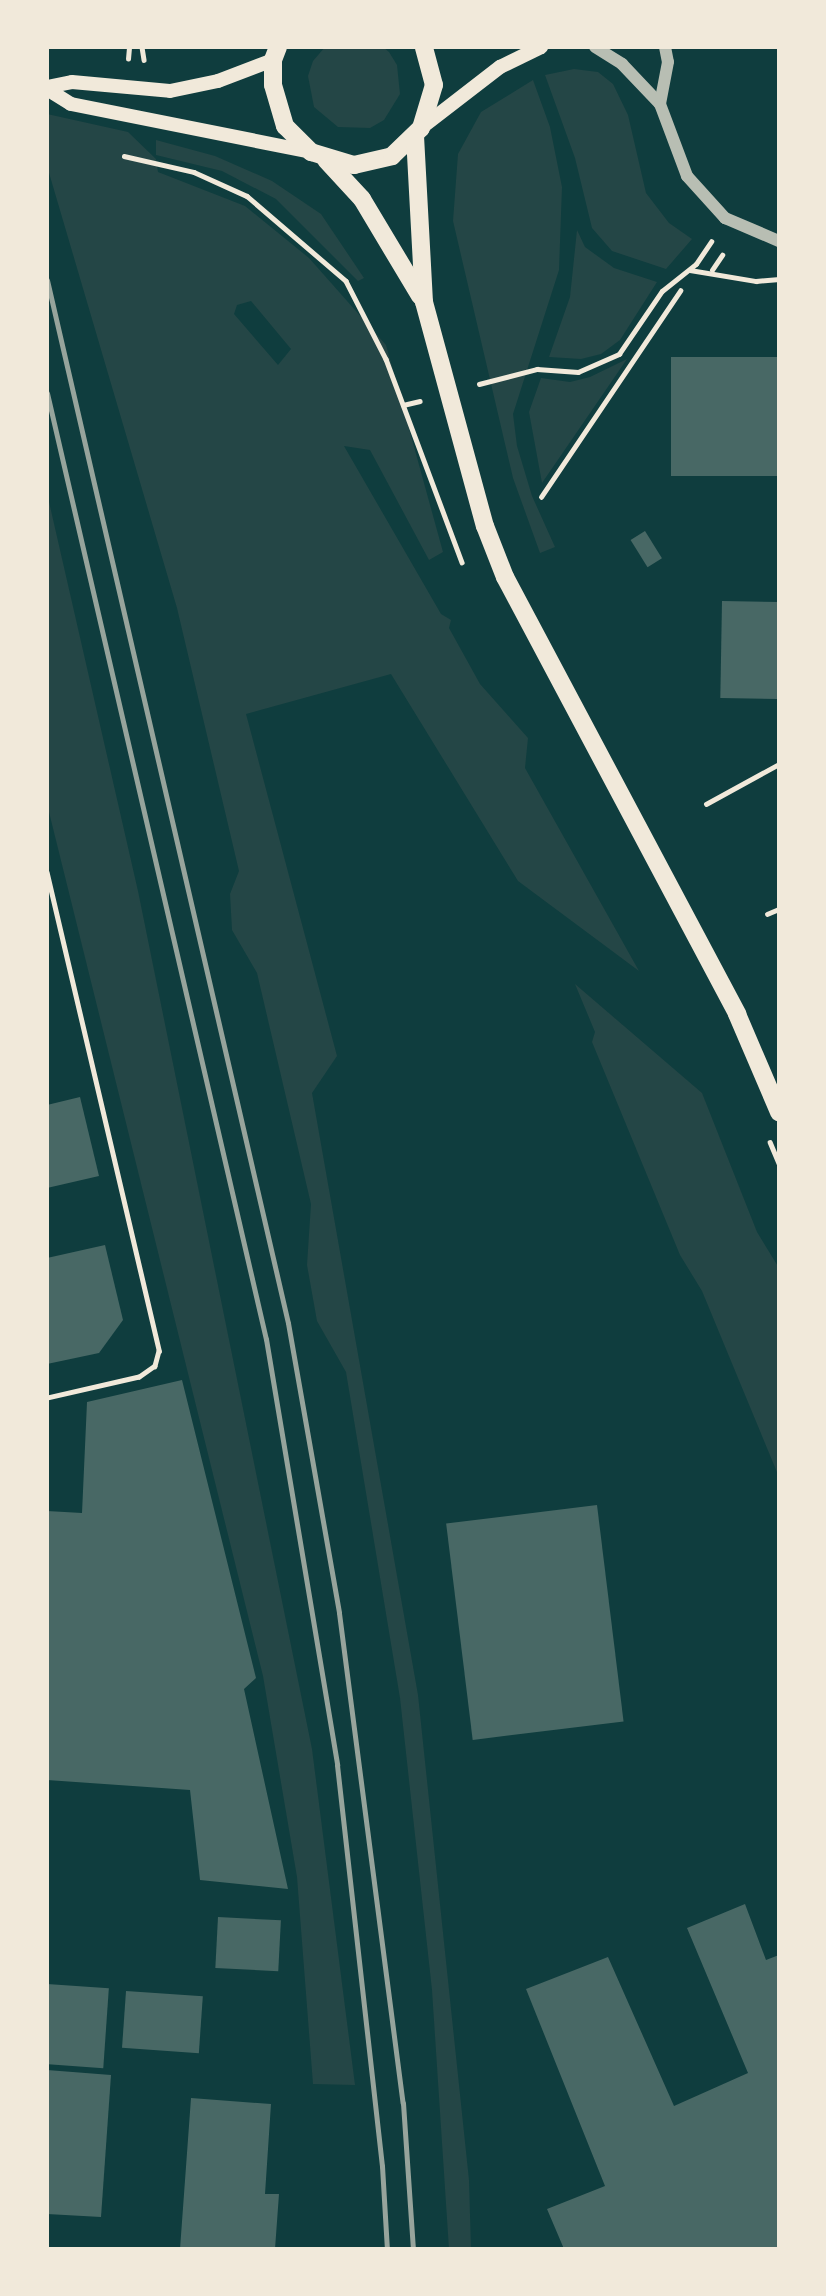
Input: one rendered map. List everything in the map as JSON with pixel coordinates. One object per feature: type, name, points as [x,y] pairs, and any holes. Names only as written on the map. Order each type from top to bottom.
[{"type":"main road","points":[[424,47],[434,85],[418,132],[424,302],[485,526],[505,577],[737,1014],[779,1112]]},
{"type":"main road","points":[[47,88],[71,104],[318,156],[371,163],[392,156],[492,72],[541,47]]},
{"type":"main road","points":[[47,88],[72,82],[170,91],[218,81],[276,54],[275,100],[285,126],[362,199],[424,302]]},
{"type":"street","points":[[595,47],[622,64],[660,104],[682,166],[698,191],[725,218],[779,241]]},
{"type":"street","points":[[660,104],[668,62],[665,47]]},
{"type":"path","points":[[124,156],[194,172],[247,196],[327,262],[346,281],[367,315]]},
{"type":"path","points":[[487,382],[537,369],[578,372],[619,354],[662,291],[688,270],[707,248]]},
{"type":"path","points":[[712,270],[722,255]]},
{"type":"path","points":[[688,270],[756,281],[779,279]]},
{"type":"path","points":[[541,497],[680,291]]},
{"type":"path","points":[[706,804],[779,764]]},
{"type":"path","points":[[47,872],[159,1351],[155,1366],[139,1377],[47,1398]]},
{"type":"path","points":[[767,914],[779,909]]},
{"type":"shaded area","points":[[325,47],[383,47],[389,52],[397,65],[400,94],[384,120],[370,128],[338,127],[314,107],[308,76],[313,61]]},
{"type":"shaded area","points":[[574,69],[598,72],[613,84],[628,115],[646,193],[669,223],[692,239],[666,269],[612,251],[592,228],[575,158],[545,75]]},
{"type":"shaded area","points":[[533,80],[550,127],[562,187],[559,270],[513,414],[517,446],[532,496],[555,547],[540,553],[513,478],[453,221],[458,154],[481,112]]},
{"type":"shaded area","points":[[47,114],[128,132],[156,159],[158,172],[245,206],[309,258],[386,345],[443,552],[429,560],[370,450],[344,446],[441,614],[451,620],[449,628],[480,684],[528,738],[525,768],[639,971],[518,881],[391,674],[246,714],[337,1056],[312,1093],[418,1695],[469,2180],[471,2249],[449,2249],[432,1990],[400,1698],[346,1372],[317,1321],[307,1265],[311,1204],[257,973],[232,930],[230,894],[239,871],[177,608],[47,166]],"holes":[[[251,301],[291,349],[278,365],[234,314],[237,305]]]},
{"type":"shaded area","points":[[156,140],[215,156],[272,181],[321,214],[364,278],[358,281],[276,199],[222,171],[156,155]]},
{"type":"shaded area","points":[[577,230],[585,247],[614,268],[657,282],[620,340],[601,354],[581,359],[549,357],[570,297]]},
{"type":"shaded area","points":[[627,359],[542,483],[529,412],[541,378],[570,382],[590,377]]},
{"type":"shaded area","points":[[47,493],[138,891],[312,1749],[355,2085],[313,2084],[297,1877],[263,1676],[47,804]]},
{"type":"shaded area","points":[[575,984],[702,1093],[757,1232],[779,1268],[779,1477],[702,1291],[680,1255],[592,1042],[595,1032]]},
{"type":"building","points":[[671,357],[779,357],[779,476],[671,476]]},
{"type":"building","points":[[645,531],[662,558],[648,567],[631,540]]},
{"type":"building","points":[[722,601],[779,602],[777,699],[720,698]]},
{"type":"building","points":[[80,1097],[99,1176],[47,1188],[47,1105]]},
{"type":"building","points":[[105,1245],[123,1320],[99,1353],[47,1364],[47,1258]]},
{"type":"building","points":[[182,1380],[256,1678],[244,1689],[288,1889],[200,1880],[190,1790],[47,1780],[47,1511],[82,1513],[87,1402]]},
{"type":"building","points":[[597,1505],[624,1721],[473,1740],[446,1524]]},
{"type":"building","points":[[745,1904],[766,1960],[779,1955],[779,2249],[564,2249],[547,2209],[605,2186],[526,1989],[608,1957],[674,2106],[748,2073],[687,1928]]},
{"type":"building","points":[[218,1917],[281,1920],[278,1971],[215,1968]]},
{"type":"building","points":[[47,1984],[109,1988],[103,2068],[47,2064]]},
{"type":"building","points":[[126,1991],[203,1996],[199,2053],[122,2048]]},
{"type":"building","points":[[47,2070],[111,2075],[101,2217],[47,2214]]},
{"type":"building","points":[[191,2098],[271,2104],[265,2194],[279,2194],[275,2249],[180,2249]]},
{"type":"railway","points":[[47,280],[288,1323],[339,1613],[403,2103],[413,2249]]},
{"type":"railway","points":[[47,393],[266,1339],[337,1765],[382,2166],[387,2249]]}]
